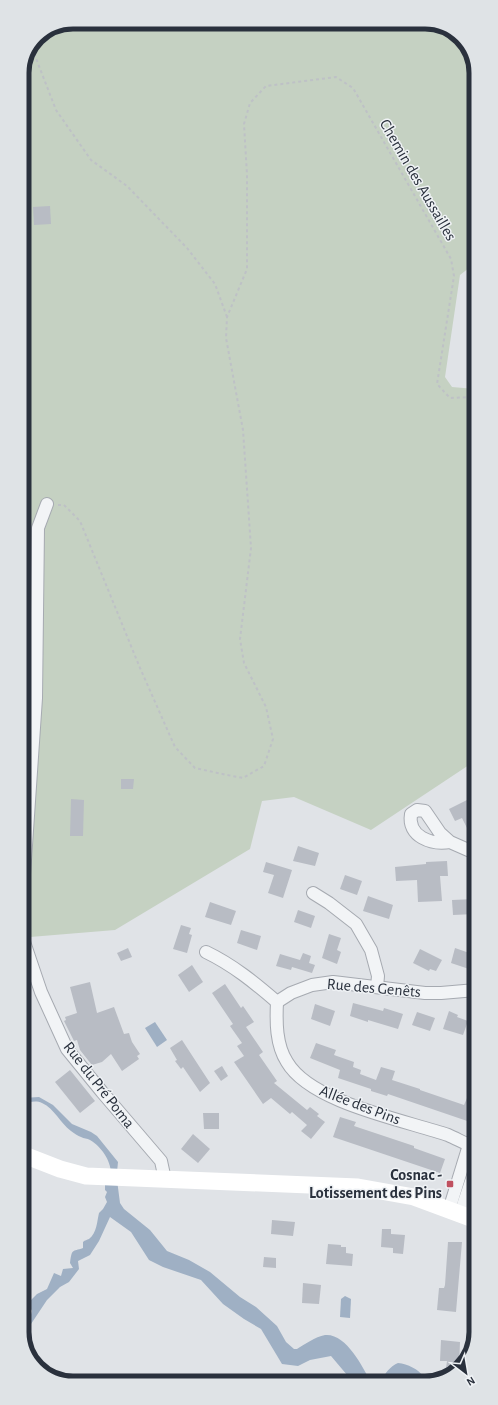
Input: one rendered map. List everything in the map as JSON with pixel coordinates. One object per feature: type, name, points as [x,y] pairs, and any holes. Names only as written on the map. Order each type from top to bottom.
[{"type":"street","points":[[29,801],[36,698],[38,528],[47,504]]},
{"type":"street","points":[[450,842],[469,850]]},
{"type":"street","points":[[313,893],[329,903],[356,924],[371,950],[378,976],[377,987]]},
{"type":"street","points":[[206,952],[224,961],[255,983],[277,1002]]},
{"type":"street","name":"Rue du Pré Poma","points":[[29,957],[41,992],[67,1049],[161,1162],[164,1180]]},
{"type":"street","name":"Rue des Genêts","points":[[277,1002],[291,993],[312,985],[333,982],[426,993],[469,991]]},
{"type":"street","name":"Allée des Pins","points":[[277,1002],[276,1019],[280,1047],[287,1062],[299,1077],[316,1089],[351,1105],[449,1136],[469,1144]]},
{"type":"street","points":[[29,1157],[60,1169],[86,1176],[358,1187],[414,1197],[469,1217]]},
{"type":"street","points":[[454,1212],[469,1160]]},
{"type":"street","points":[[454,1212],[469,1181]]},
{"type":"path","points":[[34,53],[56,110],[91,160],[127,186],[187,248],[214,284],[227,317],[226,338],[243,430],[251,548],[240,639],[244,663],[266,707],[273,739],[264,766],[244,778],[227,776],[195,768],[176,747],[140,668],[80,521],[64,505],[47,504]]},
{"type":"path","name":"Chemin des Aussailles","points":[[227,317],[247,269],[247,175],[244,124],[250,104],[266,86],[336,77],[354,88],[451,259],[454,276],[437,384],[450,398],[469,397]]},
{"type":"green space","points":[[73,29],[428,29],[442,32],[458,44],[466,56],[469,67],[469,268],[460,275],[445,377],[452,387],[469,388],[469,765],[371,830],[294,797],[262,801],[250,849],[115,930],[29,938],[29,73],[32,56],[36,49],[49,36],[56,32]]},
{"type":"water","points":[[155,1022],[167,1040],[157,1047],[145,1028]]},
{"type":"water","points":[[39,1097],[53,1105],[72,1124],[97,1136],[118,1162],[117,1172],[111,1173],[111,1168],[105,1154],[98,1146],[90,1140],[80,1137],[71,1131],[47,1106],[42,1103],[29,1102],[29,1098]]},
{"type":"water","points":[[117,1180],[120,1203],[124,1209],[150,1230],[167,1251],[189,1260],[210,1272],[240,1297],[256,1307],[277,1326],[286,1342],[294,1349],[297,1349],[321,1336],[333,1336],[340,1339],[346,1345],[358,1360],[368,1376],[348,1376],[331,1356],[310,1360],[298,1366],[282,1364],[261,1329],[223,1304],[201,1280],[163,1267],[149,1260],[131,1232],[110,1217],[99,1241],[90,1255],[78,1261],[79,1269],[69,1282],[60,1287],[47,1300],[29,1327],[29,1319],[32,1311],[29,1305],[30,1301],[37,1294],[47,1289],[54,1273],[61,1276],[63,1269],[73,1268],[70,1263],[73,1251],[83,1248],[83,1242],[94,1234],[99,1213],[107,1202],[105,1197],[107,1192],[105,1190],[105,1183]]},
{"type":"water","points":[[345,1296],[351,1299],[350,1318],[340,1317],[341,1299]]},
{"type":"water","points":[[398,1363],[405,1364],[416,1369],[423,1376],[384,1376],[393,1366]]},
{"type":"building","points":[[50,206],[51,224],[34,225],[33,207]]},
{"type":"building","points":[[121,779],[134,779],[133,789],[121,789]]},
{"type":"building","points":[[71,799],[84,800],[83,836],[70,836]]},
{"type":"building","points":[[467,800],[469,804],[469,829],[462,818],[455,821],[449,809]]},
{"type":"building","points":[[298,846],[319,853],[315,866],[293,861]]},
{"type":"building","points":[[447,861],[448,876],[440,876],[442,901],[418,902],[417,880],[396,881],[395,867],[426,864],[426,862]]},
{"type":"building","points":[[266,862],[292,870],[283,898],[268,893],[274,875],[263,872]]},
{"type":"building","points":[[345,875],[362,881],[357,895],[340,889]]},
{"type":"building","points":[[368,896],[393,905],[389,919],[363,911]]},
{"type":"building","points":[[469,899],[469,914],[453,915],[452,900]]},
{"type":"building","points":[[210,902],[236,911],[231,925],[205,917]]},
{"type":"building","points":[[298,910],[315,916],[311,928],[294,922]]},
{"type":"building","points":[[181,925],[191,928],[189,934],[192,935],[187,953],[173,949]]},
{"type":"building","points":[[241,930],[261,936],[257,950],[237,943]]},
{"type":"building","points":[[329,934],[341,938],[337,950],[341,952],[337,964],[322,958]]},
{"type":"building","points":[[128,948],[132,957],[121,961],[117,953]]},
{"type":"building","points":[[455,948],[469,953],[469,969],[451,963]]},
{"type":"building","points":[[420,949],[442,960],[436,971],[430,969],[429,971],[413,963]]},
{"type":"building","points":[[303,953],[311,956],[309,963],[315,965],[312,973],[292,967],[291,970],[276,966],[280,954],[300,960]]},
{"type":"building","points":[[192,965],[203,982],[189,992],[178,975]]},
{"type":"building","points":[[90,982],[97,1013],[114,1007],[124,1034],[129,1033],[132,1042],[140,1054],[137,1056],[139,1059],[122,1071],[111,1054],[102,1062],[92,1065],[80,1050],[77,1040],[74,1041],[64,1021],[66,1020],[65,1017],[77,1013],[70,987]]},
{"type":"building","points":[[225,984],[241,1008],[243,1006],[254,1022],[246,1027],[263,1052],[259,1055],[277,1081],[274,1083],[307,1110],[310,1107],[319,1114],[317,1116],[325,1122],[311,1139],[301,1131],[307,1125],[292,1112],[290,1114],[271,1098],[263,1104],[234,1062],[244,1056],[237,1046],[242,1043],[230,1026],[233,1024],[212,993]]},
{"type":"building","points":[[353,1003],[383,1011],[384,1008],[403,1014],[398,1029],[350,1016]]},
{"type":"building","points":[[315,1004],[335,1011],[330,1026],[311,1019]]},
{"type":"building","points":[[449,1011],[458,1015],[457,1017],[468,1021],[463,1035],[443,1029]]},
{"type":"building","points":[[417,1012],[435,1018],[430,1031],[412,1025]]},
{"type":"building","points":[[182,1040],[210,1083],[200,1092],[183,1067],[181,1069],[175,1061],[177,1060],[170,1048]]},
{"type":"building","points":[[316,1043],[336,1050],[334,1055],[354,1062],[353,1067],[361,1070],[360,1074],[376,1080],[381,1067],[395,1071],[392,1080],[464,1105],[467,1098],[469,1099],[469,1122],[388,1094],[387,1096],[371,1091],[371,1089],[338,1078],[340,1070],[310,1058]]},
{"type":"building","points":[[222,1066],[228,1076],[221,1081],[214,1071]]},
{"type":"building","points":[[70,1070],[95,1101],[80,1113],[55,1082]]},
{"type":"building","points":[[203,1113],[219,1113],[219,1129],[204,1129]]},
{"type":"building","points":[[340,1117],[356,1122],[354,1126],[414,1146],[414,1148],[445,1159],[440,1173],[333,1137]]},
{"type":"building","points":[[193,1134],[210,1149],[198,1163],[181,1149]]},
{"type":"building","points":[[272,1220],[295,1222],[293,1236],[271,1234]]},
{"type":"building","points":[[382,1229],[391,1229],[391,1234],[405,1235],[403,1254],[393,1253],[393,1248],[381,1247]]},
{"type":"building","points":[[448,1242],[462,1242],[456,1312],[437,1310],[439,1288],[444,1288],[445,1285]]},
{"type":"building","points":[[328,1244],[346,1247],[346,1253],[353,1254],[352,1266],[326,1264]]},
{"type":"building","points":[[264,1257],[276,1258],[276,1268],[263,1267]]},
{"type":"building","points":[[303,1283],[321,1285],[319,1304],[302,1303]]},
{"type":"building","points":[[441,1340],[460,1342],[460,1353],[446,1353],[446,1361],[440,1361]]},
{"type":"place","name":"Cosnac - Lotissement des Pins","points":[[450,1184]]}]
